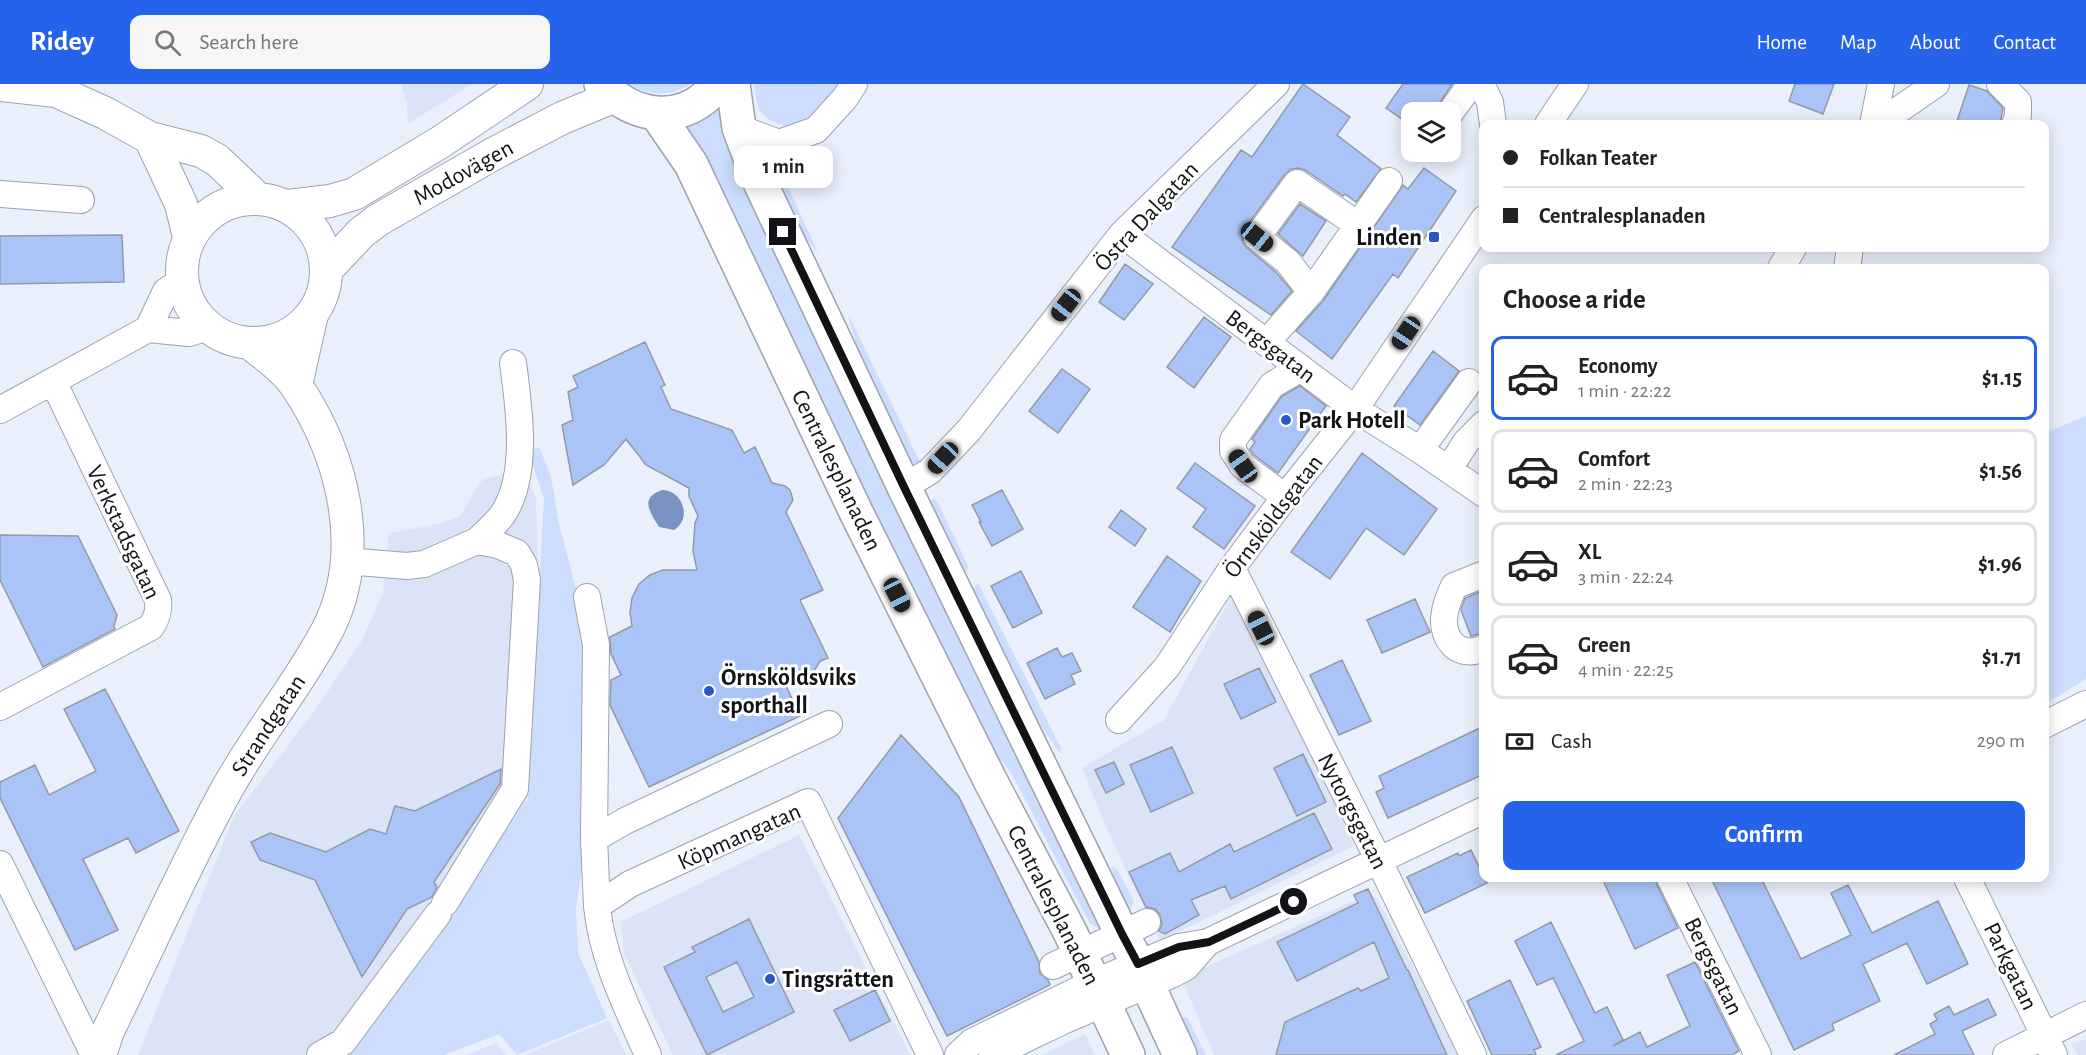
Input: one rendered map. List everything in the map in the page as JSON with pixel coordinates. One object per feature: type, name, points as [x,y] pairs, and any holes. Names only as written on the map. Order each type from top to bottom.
[{"type":"highway","points":[[607,91],[627,105],[641,111],[668,113],[689,107],[718,84]]},
{"type":"highway","name":"Centralesplanaden","points":[[733,84],[739,128],[757,176],[904,487],[1134,928],[1142,974],[1180,1055]]},
{"type":"highway","name":"Centralesplanaden","points":[[656,113],[691,164],[856,512],[991,782],[1066,960],[1086,999],[1128,1055]]},
{"type":"main road","name":"Modovägen","points":[[288,206],[330,201],[354,194],[439,143],[527,84]]},
{"type":"main road","points":[[0,85],[56,91],[105,113],[150,138],[201,150],[217,160],[257,198]]},
{"type":"main road","name":"Modovägen","points":[[327,269],[361,233],[378,220],[607,91]]},
{"type":"main road","points":[[150,138],[181,204],[189,237]]},
{"type":"main road","points":[[296,385],[312,314],[323,292],[327,269],[324,250],[316,232],[304,218],[288,206],[273,200],[257,198],[237,200],[217,207],[201,220],[189,237],[182,259],[182,281],[186,299],[195,314],[208,327],[228,339],[251,344],[274,341],[285,336],[296,330],[312,314]]},
{"type":"main road","name":"Strandgatan","points":[[100,1055],[113,1021],[222,797],[255,743],[293,689],[328,628],[340,596],[348,537],[338,473],[323,432],[296,385],[251,344]]},
{"type":"street","points":[[739,128],[779,143],[816,130],[845,98],[854,84]]},
{"type":"street","name":"Östra Dalgatan","points":[[904,487],[930,471],[969,430],[1122,234],[1276,84]]},
{"type":"street","points":[[1458,102],[1471,84]]},
{"type":"street","points":[[1481,84],[1490,102],[1492,120]]},
{"type":"street","points":[[1551,120],[1575,84]]},
{"type":"street","points":[[1874,120],[1881,84]]},
{"type":"street","points":[[1884,120],[1936,84]]},
{"type":"street","points":[[2000,84],[2018,102],[2016,120]]},
{"type":"street","points":[[1266,343],[1311,292],[1389,181]]},
{"type":"street","points":[[1311,292],[1288,262],[1257,237],[1297,183],[1358,225]]},
{"type":"street","points":[[0,194],[81,200]]},
{"type":"street","name":"Örnsköldsgatan","points":[[1119,720],[1167,667],[1232,568],[1355,408],[1479,226]]},
{"type":"street","name":"Bergsgatan","points":[[1122,234],[1355,408],[1479,491]]},
{"type":"street","points":[[148,329],[166,291],[182,281]]},
{"type":"street","points":[[0,410],[148,329],[189,333],[208,327]]},
{"type":"street","points":[[346,561],[407,566],[424,564],[477,541],[503,514],[512,492],[521,438],[513,363]]},
{"type":"street","points":[[1285,497],[1243,466],[1233,452],[1233,440],[1272,385],[1301,368]]},
{"type":"street","name":"Verkstadsgatan","points":[[0,707],[151,627],[159,608],[158,600],[53,381]]},
{"type":"street","points":[[1420,450],[1469,382]]},
{"type":"street","points":[[1449,470],[1466,442],[1479,429]]},
{"type":"street","points":[[320,1055],[343,1042],[441,908],[491,832],[515,789],[527,580],[524,565],[516,553],[498,545],[477,541]]},
{"type":"street","name":"Nytorgsgatan","points":[[1232,568],[1473,1055]]},
{"type":"street","points":[[1479,576],[1454,586],[1446,603],[1444,619],[1446,634],[1454,646],[1463,652],[1479,650]]},
{"type":"street","points":[[586,597],[596,645],[594,839],[597,906],[602,942],[613,974],[648,1055]]},
{"type":"street","points":[[2049,722],[2086,704]]},
{"type":"street","points":[[594,839],[626,821],[829,724]]},
{"type":"street","name":"Köpmangatan","points":[[597,906],[630,885],[807,802],[930,1055]]},
{"type":"street","points":[[958,1055],[972,1042],[1086,999],[1142,974],[1179,947],[1209,942],[1479,812]]},
{"type":"street","points":[[0,864],[94,1055]]},
{"type":"street","name":"Bergsgatan","points":[[1672,882],[1758,1055]]},
{"type":"street","name":"Parkgatan","points":[[1969,882],[2050,1045]]},
{"type":"street","points":[[1066,960],[1134,928]]},
{"type":"street","points":[[992,1055],[1086,999]]},
{"type":"street","points":[[2006,1055],[2050,1045],[2086,1015]]},
{"type":"shaded area","points":[[401,84],[472,84],[408,124],[407,104]]},
{"type":"shaded area","points":[[627,84],[690,84],[667,93],[651,93]]},
{"type":"shaded area","points":[[754,84],[839,84],[819,110],[793,128],[775,123],[764,115],[757,103]]},
{"type":"shaded area","points":[[719,103],[723,134],[729,151],[1099,917],[1102,926],[1099,929],[1089,922],[1013,776],[980,731],[675,125]]},
{"type":"shaded area","points":[[764,153],[774,156],[818,253],[787,214]]},
{"type":"shaded area","points":[[848,314],[921,464],[908,463],[862,367]]},
{"type":"shaded area","points":[[2086,416],[2086,679],[2049,702],[2049,431]]},
{"type":"shaded area","points":[[539,447],[551,477],[559,524],[584,620],[582,870],[576,908],[578,953],[607,1018],[517,1055],[499,1034],[445,1055],[344,1055],[527,802],[544,498],[528,451]]},
{"type":"shaded area","points":[[523,469],[536,499],[539,637],[526,804],[415,973],[346,1055],[138,1055],[234,816],[316,709],[361,642],[383,593],[389,533],[439,524],[460,516],[482,480]]},
{"type":"shaded area","points":[[662,490],[675,495],[683,506],[683,519],[674,530],[659,527],[648,506],[651,497]]},
{"type":"shaded area","points":[[933,498],[938,503],[969,568],[964,576],[929,507]]},
{"type":"shaded area","points":[[978,583],[1061,748],[1060,753],[1029,710],[971,592]]},
{"type":"shaded area","points":[[1235,590],[1354,846],[1160,941],[1109,834],[1082,768],[1164,720]]},
{"type":"shaded area","points":[[799,835],[910,1055],[673,1055],[624,954],[621,922]]},
{"type":"shaded area","points":[[1111,866],[1117,869],[1134,901],[1130,911],[1126,911],[1118,893]]},
{"type":"shaded area","points":[[1366,895],[1377,898],[1459,1055],[1214,1055],[1181,978]]},
{"type":"shaded area","points":[[1176,1017],[1187,1017],[1206,1055],[1194,1055]]},
{"type":"shaded area","points":[[609,1020],[626,1055],[524,1055]]},
{"type":"shaded area","points":[[1085,1034],[1095,1055],[1042,1055]]},
{"type":"shaded area","points":[[2086,1039],[2086,1055],[2077,1055],[2072,1045]]},
{"type":"shaded area","points":[[497,1043],[506,1055],[465,1055]]},
{"type":"building","points":[[1303,84],[1350,117],[1337,135],[1381,169],[1356,202],[1345,194],[1343,196],[1305,170],[1291,169],[1285,174],[1245,228],[1242,236],[1247,248],[1277,273],[1292,291],[1271,315],[1172,247],[1241,150],[1252,157]]},
{"type":"building","points":[[1403,84],[1452,84],[1440,102],[1401,102],[1401,118],[1386,108]]},
{"type":"building","points":[[1795,84],[1834,84],[1823,114],[1789,101]]},
{"type":"building","points":[[1969,85],[1987,91],[2003,108],[2001,120],[1957,120]]},
{"type":"building","points":[[1424,168],[1456,191],[1398,278],[1393,274],[1332,359],[1296,331],[1323,301],[1403,185],[1408,189]]},
{"type":"building","points":[[1300,204],[1326,221],[1303,256],[1278,234]]},
{"type":"building","points":[[122,235],[124,282],[0,284],[0,236]]},
{"type":"building","points":[[1125,264],[1153,284],[1124,320],[1099,302]]},
{"type":"building","points":[[1204,317],[1231,337],[1194,388],[1167,367]]},
{"type":"building","points":[[645,342],[665,385],[661,387],[671,409],[732,430],[744,453],[755,447],[772,483],[785,486],[790,490],[793,500],[786,512],[823,590],[800,600],[828,658],[820,661],[813,673],[782,677],[800,716],[649,787],[610,705],[611,680],[621,675],[611,654],[610,637],[632,626],[630,613],[632,598],[639,584],[650,575],[663,570],[697,570],[693,551],[695,523],[698,516],[689,496],[689,488],[646,465],[626,439],[604,465],[573,485],[562,425],[573,420],[568,392],[578,387],[573,376]]},
{"type":"building","points":[[1433,351],[1459,371],[1420,425],[1394,406]]},
{"type":"building","points":[[1062,369],[1090,389],[1058,433],[1029,411]]},
{"type":"building","name":"Park Hotell","points":[[1300,386],[1326,406],[1278,473],[1254,455],[1250,449],[1255,442],[1252,439],[1282,396]]},
{"type":"building","points":[[1362,453],[1437,509],[1404,555],[1366,528],[1330,579],[1291,552]]},
{"type":"building","points":[[1195,463],[1255,506],[1224,549],[1193,527],[1206,509],[1177,488]]},
{"type":"building","points":[[1002,490],[1023,529],[992,546],[972,505]]},
{"type":"building","points":[[1121,510],[1146,529],[1135,546],[1109,527]]},
{"type":"building","points":[[0,535],[78,536],[117,615],[115,629],[43,667],[0,580]]},
{"type":"building","points":[[1167,556],[1201,581],[1170,632],[1133,607]]},
{"type":"building","points":[[1021,571],[1042,613],[1013,628],[991,586]]},
{"type":"building","points":[[1479,592],[1479,634],[1471,636],[1461,610],[1465,598]]},
{"type":"building","points":[[1415,599],[1430,632],[1382,653],[1367,620]]},
{"type":"building","points":[[1057,648],[1062,657],[1072,653],[1081,671],[1071,675],[1075,684],[1045,699],[1027,663]]},
{"type":"building","points":[[1342,660],[1371,721],[1339,735],[1310,675]]},
{"type":"building","points":[[1259,668],[1276,702],[1241,719],[1224,684]]},
{"type":"building","points":[[105,689],[179,831],[136,853],[128,838],[83,859],[118,930],[75,950],[0,798],[0,782],[35,765],[49,795],[96,771],[64,709]]},
{"type":"building","points":[[1479,728],[1479,776],[1388,818],[1376,792],[1384,788],[1379,776]]},
{"type":"building","points":[[901,735],[959,797],[1039,962],[1040,973],[1050,985],[947,1036],[838,818]]},
{"type":"building","points":[[1172,747],[1193,793],[1151,812],[1130,765]]},
{"type":"building","points":[[1303,754],[1326,802],[1297,816],[1274,768]]},
{"type":"building","points":[[1114,762],[1124,784],[1106,793],[1095,770]]},
{"type":"building","points":[[501,769],[500,784],[434,882],[437,887],[432,897],[407,909],[362,977],[315,880],[260,860],[251,842],[270,833],[326,852],[370,829],[386,834],[395,806],[415,811]]},
{"type":"building","points":[[1314,813],[1332,849],[1231,899],[1225,886],[1191,900],[1199,915],[1165,934],[1159,931],[1162,924],[1160,915],[1155,909],[1146,907],[1129,872],[1170,853],[1179,872],[1230,844],[1234,852]]},
{"type":"building","points":[[1471,850],[1479,866],[1479,882],[1487,883],[1425,913],[1407,877],[1458,853],[1459,856]]},
{"type":"building","points":[[1604,882],[1656,882],[1678,928],[1635,949]]},
{"type":"building","points":[[1713,882],[1763,882],[1801,959],[1851,935],[1831,893],[1848,885],[1872,933],[1938,901],[1968,964],[1927,984],[1907,943],[1863,964],[1880,1001],[1832,1024],[1834,1030],[1794,1050]]},
{"type":"building","points":[[1368,889],[1447,1055],[1276,1055],[1285,1022],[1358,988],[1361,991],[1389,978],[1374,942],[1297,981],[1277,942],[1358,903],[1354,895]]},
{"type":"building","points":[[749,919],[794,1012],[707,1055],[664,967],[695,952],[692,947]],"holes":[[[737,962],[754,997],[723,1012],[706,977]]]},
{"type":"building","points":[[1551,922],[1595,1013],[1607,1007],[1623,1040],[1613,1046],[1640,1032],[1647,1047],[1690,1026],[1667,975],[1695,962],[1739,1051],[1732,1055],[1556,1055],[1584,1041],[1553,978],[1537,985],[1515,941]]},
{"type":"building","points":[[1510,980],[1541,1047],[1534,1050],[1536,1055],[1492,1055],[1467,1001]]},
{"type":"building","points":[[875,990],[890,1021],[850,1041],[834,1010]]},
{"type":"building","points":[[1988,999],[1996,1015],[1962,1031],[1974,1055],[1894,1055],[1935,1034],[1930,1024],[1937,1020],[1934,1014],[1949,1006],[1954,1015]]},
{"type":"place","name":"Linden","points":[[1434,237]]},
{"type":"place","name":"Park Hotell","points":[[1286,420]]},
{"type":"place","name":"Örnsköldsviks sporthall","points":[[709,691]]},
{"type":"place","name":"Tingsrätten","points":[[770,979]]},
{"type":"route","points":[[783,232],[904,487],[1138,964],[1179,947],[1209,942],[1294,902]]}]
